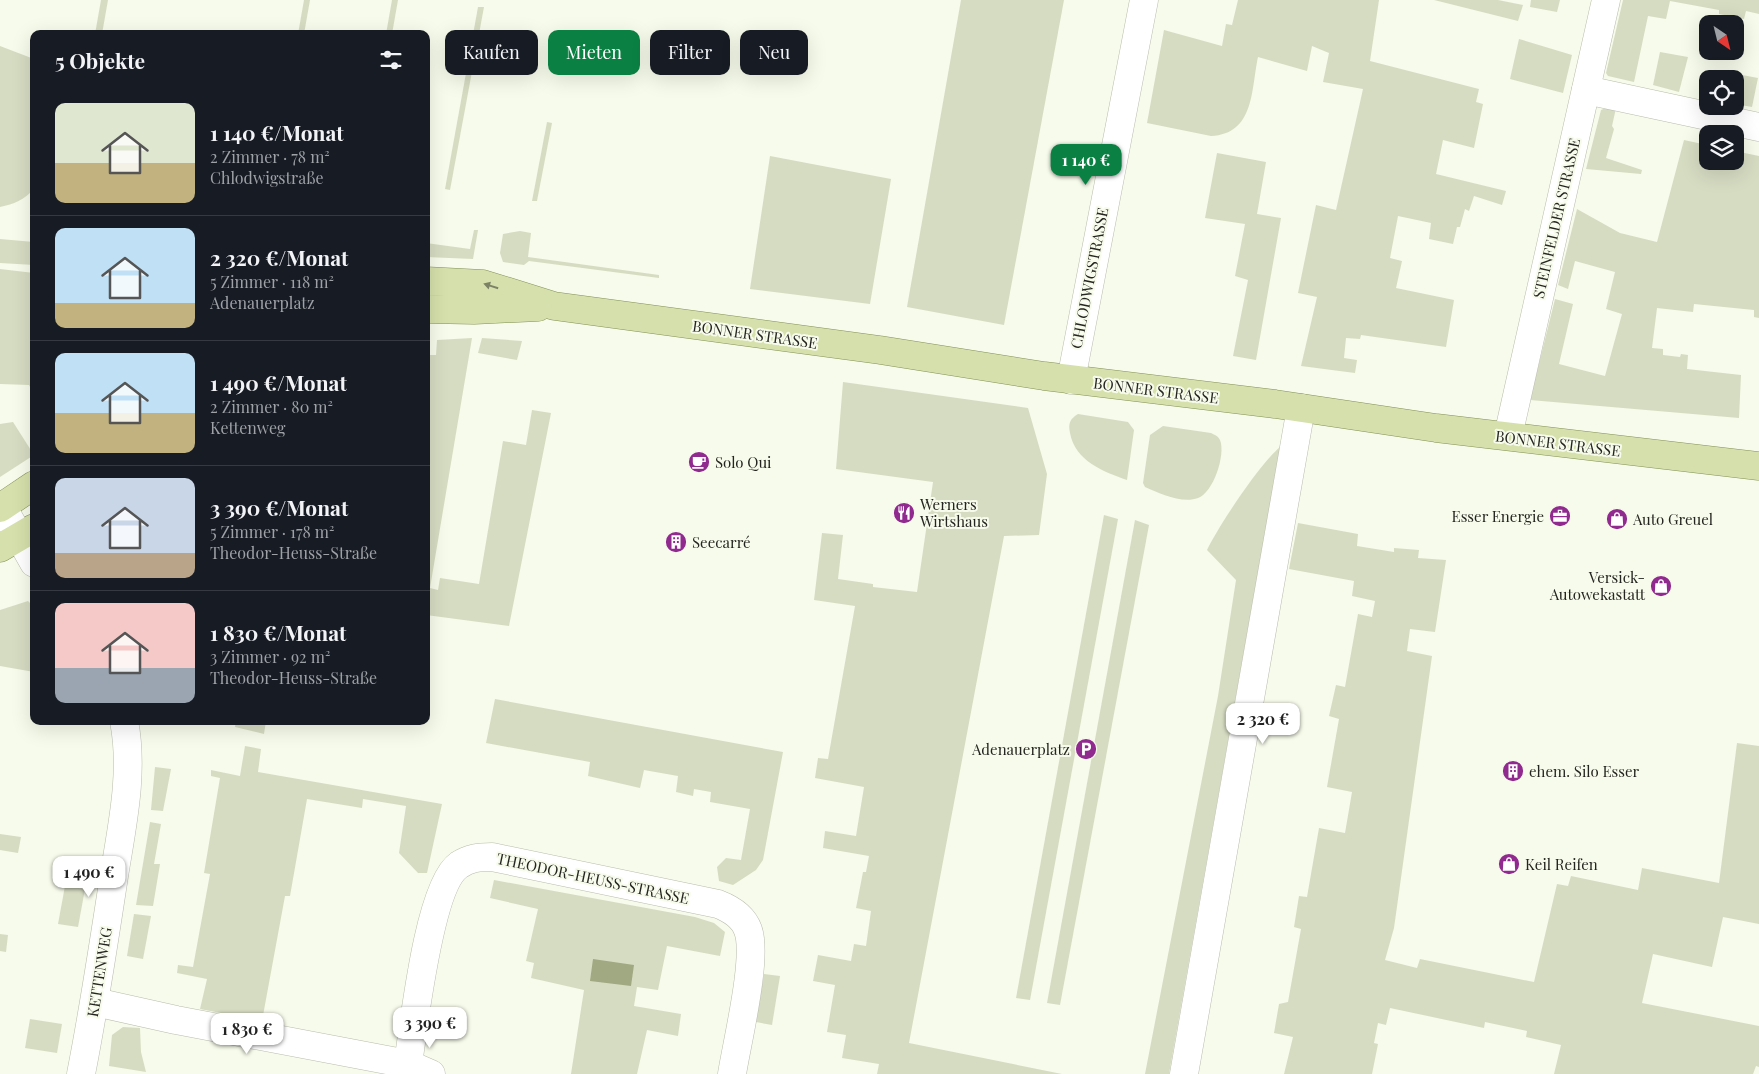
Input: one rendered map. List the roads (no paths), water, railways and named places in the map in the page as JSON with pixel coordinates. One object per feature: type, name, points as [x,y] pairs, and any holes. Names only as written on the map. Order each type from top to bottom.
[{"type":"main road","name":"BONNER STRASSE","points":[[430,281],[483,284],[554,306],[880,350],[1071,380],[1759,466]]},
{"type":"main road","name":"BONNER STRASSE","points":[[430,309],[474,310],[554,306]]},
{"type":"main road","points":[[1,507],[30,488]]},
{"type":"street","name":"CHLODWIGSTRASSE","points":[[1071,380],[1144,0]]},
{"type":"street","name":"STEINFELDER STRASSE","points":[[1508,436],[1606,0]]},
{"type":"street","points":[[1586,90],[1759,127]]},
{"type":"street","points":[[1184,1074],[1301,408]]},
{"type":"street","points":[[1,507],[30,557]]},
{"type":"street","name":"KETTENWEG","points":[[81,1074],[95,1002],[124,815],[127,768],[124,725]]},
{"type":"street","name":"THEODOR-HEUSS-STRASSE","points":[[95,1002],[419,1069],[422,974],[438,900],[449,876],[458,865],[473,858],[492,857],[718,904],[738,914],[748,928],[752,950],[732,1074]]},
{"type":"place","name":"Solo Qui","points":[[699,462]]},
{"type":"place","name":"Werners Wirtshaus","points":[[904,513]]},
{"type":"place","name":"Esser Energie","points":[[1560,516]]},
{"type":"place","name":"Auto Greuel","points":[[1617,519]]},
{"type":"place","name":"Seecarré","points":[[676,542]]},
{"type":"place","name":"Versick- Autowekastatt","points":[[1661,586]]},
{"type":"place","name":"Adenauerplatz","points":[[1086,749]]},
{"type":"place","name":"ehem. Silo Esser","points":[[1513,771]]},
{"type":"place","name":"Keil Reifen","points":[[1509,864]]}]
